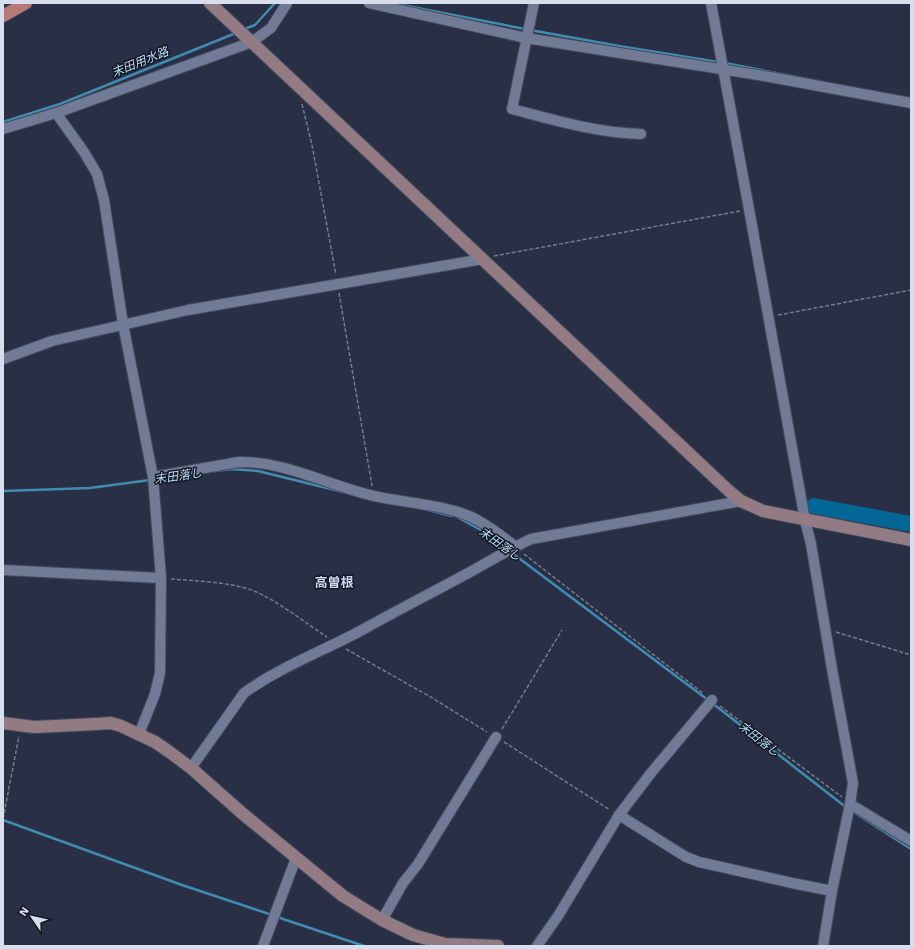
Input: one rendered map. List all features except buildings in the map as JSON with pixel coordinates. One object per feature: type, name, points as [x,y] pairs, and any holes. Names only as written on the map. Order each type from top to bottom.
[{"type":"main road","points":[[3,16],[26,3]]},
{"type":"street","points":[[210,3],[741,502],[763,511],[911,540]]},
{"type":"street","points":[[3,129],[56,113],[252,42],[271,28],[287,3]]},
{"type":"street","points":[[369,3],[723,70],[770,77],[911,103]]},
{"type":"street","points":[[534,3],[512,109],[564,123],[618,133],[640,134]]},
{"type":"street","points":[[711,3],[805,520],[811,544],[853,783],[823,946]]},
{"type":"street","points":[[56,113],[84,152],[97,174],[104,200],[123,324],[153,477],[162,578],[160,673],[155,694],[139,734]]},
{"type":"street","points":[[3,359],[52,341],[188,310],[483,259]]},
{"type":"street","points":[[153,477],[239,462],[270,464],[374,496],[446,508],[471,517],[515,546]]},
{"type":"street","points":[[191,768],[244,693],[285,669],[336,644],[472,571],[515,546],[531,540],[741,502]]},
{"type":"street","points":[[3,570],[162,578]]},
{"type":"street","points":[[537,946],[558,916],[618,815],[712,700]]},
{"type":"street","points":[[3,724],[34,727],[111,723],[139,734],[171,753],[191,768],[296,858],[344,896],[382,920],[413,935],[445,944],[498,946]]},
{"type":"street","points":[[382,920],[403,883],[418,864],[496,737]]},
{"type":"street","points":[[850,804],[911,842]]},
{"type":"street","points":[[618,815],[686,858],[715,866],[832,891]]},
{"type":"street","points":[[263,946],[296,858]]},
{"type":"path","points":[[298,87],[312,145],[374,496]]},
{"type":"path","points":[[483,259],[749,209]]},
{"type":"path","points":[[769,317],[911,290]]},
{"type":"path","points":[[515,546],[712,700],[850,804]]},
{"type":"path","points":[[162,578],[219,583],[252,590],[265,596],[336,644],[434,699],[618,815]]},
{"type":"path","points":[[825,629],[911,655]]},
{"type":"path","points":[[496,737],[562,630]]},
{"type":"path","points":[[3,819],[21,726]]},
{"type":"waterway","name":"末田用水路","points":[[244,29],[255,25],[275,3]]},
{"type":"waterway","points":[[392,3],[525,29]]},
{"type":"waterway","points":[[530,30],[718,62]]},
{"type":"waterway","name":"末田用水路","points":[[3,122],[60,104],[236,33]]},
{"type":"waterway","points":[[725,63],[817,81]]},
{"type":"waterway","name":"末田落し","points":[[208,472],[231,469],[258,471],[343,492]]},
{"type":"waterway","name":"末田落し","points":[[3,491],[90,488],[150,480]]},
{"type":"waterway","name":"末田落し","points":[[814,506],[911,524]]},
{"type":"waterway","name":"末田落し","points":[[424,509],[452,516]]},
{"type":"waterway","name":"末田落し","points":[[457,517],[490,535],[507,548]]},
{"type":"waterway","name":"末田落し","points":[[512,553],[708,700]]},
{"type":"waterway","name":"末田落し","points":[[712,703],[847,808]]},
{"type":"waterway","name":"末田落し","points":[[855,813],[911,849]]},
{"type":"waterway","points":[[3,820],[182,885],[272,915]]},
{"type":"waterway","points":[[277,917],[364,946]]},
{"type":"district","name":"高曽根","points":[[334,582]]}]
